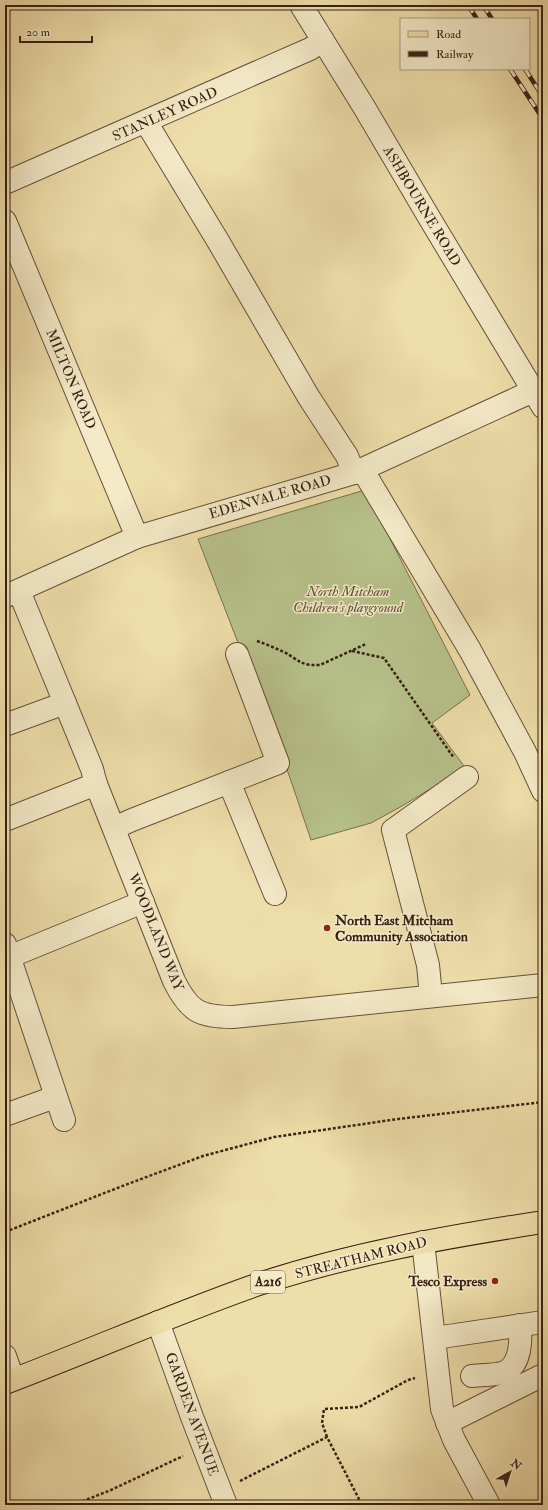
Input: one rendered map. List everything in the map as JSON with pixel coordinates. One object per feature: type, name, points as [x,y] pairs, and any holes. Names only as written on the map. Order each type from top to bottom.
[{"type":"main road","name":"STREATHAM ROAD","points":[[9,1381],[158,1322],[257,1285],[326,1264],[423,1242],[543,1222]]},
{"type":"street","name":"ASHBOURNE ROAD","points":[[300,5],[364,106],[538,399]]},
{"type":"street","name":"STANLEY ROAD","points":[[5,183],[310,49],[323,41]]},
{"type":"street","points":[[146,122],[218,241],[308,396],[358,471],[470,650],[526,752],[543,791]]},
{"type":"street","name":"MILTON ROAD","points":[[5,221],[137,537]]},
{"type":"street","name":"EDENVALE ROAD","points":[[12,594],[137,537],[358,471],[538,399]]},
{"type":"street","name":"WOODLAND WAY","points":[[12,594],[65,703],[174,981],[182,997],[190,1007],[216,1017],[233,1017],[543,985]]},
{"type":"street","points":[[114,828],[278,763],[237,654]]},
{"type":"street","points":[[5,725],[65,703]]},
{"type":"street","points":[[432,996],[428,965],[393,830],[467,777]]},
{"type":"street","points":[[229,782],[275,894]]},
{"type":"street","points":[[5,820],[96,784]]},
{"type":"street","points":[[64,1120],[55,1098],[7,951],[143,902]]},
{"type":"street","points":[[5,1115],[55,1098]]},
{"type":"street","points":[[423,1242],[442,1409],[454,1440],[489,1505]]},
{"type":"street","name":"GARDEN AVENUE","points":[[158,1322],[223,1498]]},
{"type":"street","points":[[435,1338],[543,1322]]},
{"type":"street","points":[[472,1376],[506,1372],[511,1367],[519,1352],[520,1325]]},
{"type":"street","points":[[5,1356],[9,1381]]},
{"type":"street","points":[[447,1423],[543,1375]]},
{"type":"path","points":[[251,638],[285,653],[305,665],[320,665],[366,644]]},
{"type":"path","points":[[352,651],[384,658],[467,777]]},
{"type":"path","points":[[5,1232],[203,1156],[274,1137],[398,1119],[543,1102]]},
{"type":"path","points":[[362,1505],[327,1437],[322,1423],[324,1409],[359,1407],[408,1380],[424,1375],[438,1374]]},
{"type":"path","points":[[223,1498],[327,1437]]},
{"type":"path","points":[[73,1505],[111,1490],[203,1446]]},
{"type":"green space","name":"North Mitcham Children's playground","points":[[365,490],[470,695],[432,723],[464,766],[455,774],[371,823],[311,840],[289,775],[198,539]]},
{"type":"railway","points":[[468,5],[476,18]]},
{"type":"railway","points":[[483,5],[491,18]]},
{"type":"railway","points":[[511,70],[543,119]]},
{"type":"railway","points":[[526,70],[543,97]]},
{"type":"place","name":"North East Mitcham Community Association","points":[[327,928]]},
{"type":"place","name":"Tesco Express","points":[[495,1281]]}]
